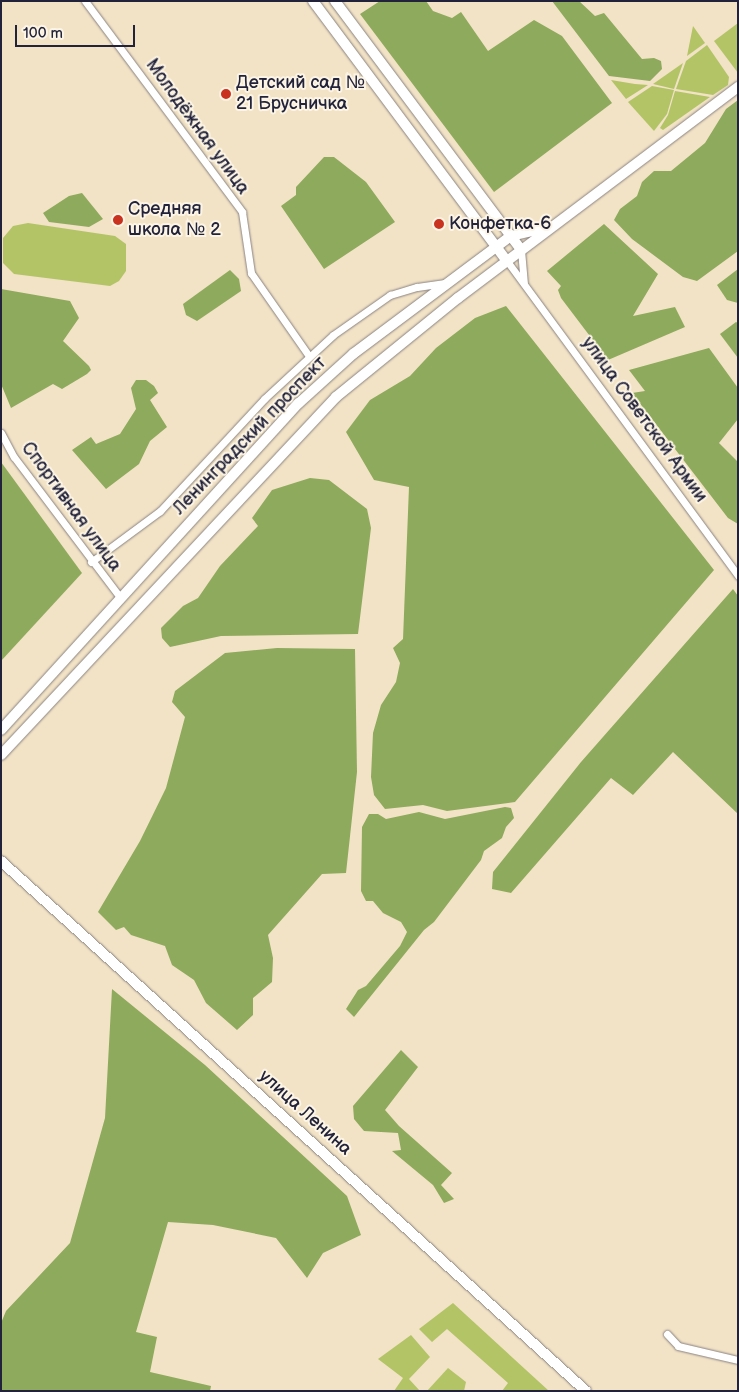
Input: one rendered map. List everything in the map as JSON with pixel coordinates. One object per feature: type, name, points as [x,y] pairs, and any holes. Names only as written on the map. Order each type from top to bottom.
[{"type":"main road","name":"улица Советской Армии","points":[[313,1],[507,261]]},
{"type":"main road","points":[[335,1],[521,250]]},
{"type":"main road","points":[[343,42],[357,31]]},
{"type":"main road","name":"Ленинградский проспект","points":[[1,755],[124,620],[336,397],[521,250],[738,87]]},
{"type":"main road","name":"Ленинградский проспект","points":[[1,730],[120,597],[299,403],[353,354],[496,246],[511,236],[553,226]]},
{"type":"main road","points":[[110,608],[124,620]]},
{"type":"main road","name":"улица Ленина","points":[[1,861],[586,1391]]},
{"type":"street","name":"Молодёжная улица","points":[[85,1],[242,212],[251,273],[309,356]]},
{"type":"street","points":[[521,250],[524,283]]},
{"type":"street","name":"улица Советской Армии","points":[[507,261],[738,576]]},
{"type":"street","points":[[91,562],[160,511],[309,356],[364,311],[390,296],[417,287],[447,283]]},
{"type":"street","name":"Спортивная улица","points":[[1,433],[14,457],[91,562],[120,597]]},
{"type":"street","points":[[668,1334],[678,1346],[738,1360]]},
{"type":"green space","points":[[380,1],[426,1],[433,11],[452,18],[461,12],[488,51],[534,20],[562,36],[612,103],[494,192],[360,14]]},
{"type":"green space","points":[[552,1],[579,1],[595,16],[604,13],[642,59],[654,58],[661,61],[662,69],[650,81],[609,76]]},
{"type":"green space","points":[[738,23],[738,73],[714,41]]},
{"type":"green space","points":[[693,26],[705,43],[687,56]]},
{"type":"green space","points":[[707,45],[729,77],[728,85],[713,95],[676,89],[686,61]]},
{"type":"green space","points":[[683,63],[674,89],[653,84]]},
{"type":"green space","points":[[611,80],[635,84],[648,85],[626,99]]},
{"type":"green space","points":[[652,86],[674,90],[667,114],[654,131],[628,102]]},
{"type":"green space","points":[[675,91],[710,97],[663,130],[660,128],[668,115]]},
{"type":"green space","points":[[738,100],[738,251],[697,281],[683,277],[632,239],[614,220],[620,209],[637,196],[642,182],[654,171],[671,171],[705,143],[726,109]]},
{"type":"green space","points":[[324,157],[334,157],[366,182],[395,222],[324,269],[281,206],[296,195],[296,187]]},
{"type":"green space","points":[[82,193],[103,219],[89,227],[49,222],[43,213],[69,196]]},
{"type":"green space","points":[[28,223],[115,236],[126,244],[126,271],[119,281],[110,286],[14,274],[3,263],[3,238],[13,226]]},
{"type":"green space","points":[[604,224],[658,274],[633,316],[675,307],[685,327],[608,360],[561,298],[558,290],[561,286],[547,271]]},
{"type":"green space","points":[[738,269],[738,303],[727,300],[717,285]]},
{"type":"green space","points":[[230,270],[239,279],[241,291],[197,321],[186,315],[183,304]]},
{"type":"green space","points":[[1,289],[70,301],[79,318],[63,341],[91,370],[62,389],[53,384],[11,408],[1,384]]},
{"type":"green space","points":[[506,306],[714,570],[515,802],[447,811],[423,805],[385,809],[374,795],[371,777],[373,733],[381,705],[396,682],[400,663],[393,648],[403,639],[409,487],[374,480],[346,432],[370,400],[410,376],[436,348],[475,318]]},
{"type":"green space","points":[[736,322],[738,323],[738,358],[720,334]]},
{"type":"green space","points":[[709,348],[738,388],[738,419],[719,443],[738,462],[738,524],[728,518],[632,393],[645,391],[629,370]]},
{"type":"green space","points":[[136,380],[146,380],[154,386],[158,393],[150,400],[167,427],[150,441],[139,464],[106,489],[72,450],[91,437],[96,444],[120,434],[136,409],[131,388]]},
{"type":"green space","points":[[1,462],[82,573],[1,661]]},
{"type":"green space","points":[[310,478],[329,480],[367,509],[371,528],[358,634],[221,636],[170,647],[162,638],[161,628],[183,606],[198,598],[220,566],[258,526],[252,518],[272,490]]},
{"type":"green space","points":[[733,589],[738,596],[738,814],[673,752],[633,795],[611,778],[511,893],[492,889],[493,872],[581,762]]},
{"type":"green space","points":[[277,648],[355,649],[357,772],[346,873],[322,874],[268,935],[273,958],[272,982],[253,998],[253,1015],[237,1030],[206,1003],[194,980],[172,965],[165,946],[131,935],[124,927],[116,930],[98,912],[140,841],[166,788],[185,717],[172,702],[175,691],[225,653]]},
{"type":"green space","points":[[505,807],[511,808],[514,818],[506,827],[502,838],[484,851],[481,860],[434,922],[424,930],[354,1017],[346,1009],[358,990],[366,986],[400,946],[407,932],[401,922],[383,913],[373,901],[366,901],[361,891],[362,827],[369,814],[378,814],[386,819],[419,812],[445,819]]},
{"type":"green space","points":[[112,989],[205,1065],[347,1196],[361,1235],[323,1253],[307,1278],[276,1238],[213,1225],[168,1222],[136,1332],[157,1337],[150,1372],[211,1386],[210,1391],[1,1391],[1,1323],[6,1311],[70,1243],[105,1118]]},
{"type":"green space","points":[[401,1050],[418,1067],[385,1110],[399,1126],[452,1173],[441,1185],[454,1199],[444,1203],[433,1185],[392,1151],[401,1150],[398,1133],[364,1131],[354,1119],[353,1106]]},
{"type":"green space","points":[[453,1303],[549,1391],[502,1391],[508,1383],[447,1329],[432,1342],[419,1329]]},
{"type":"green space","points":[[411,1335],[430,1357],[409,1379],[420,1391],[394,1391],[403,1378],[378,1359]]},
{"type":"green space","points":[[448,1368],[466,1382],[464,1391],[427,1391]]},
{"type":"place","name":"Детский сад № 21 Брусничка","points":[[226,94]]},
{"type":"place","name":"Средняя школа № 2","points":[[118,220]]},
{"type":"place","name":"Конфетка-6","points":[[439,224]]}]
